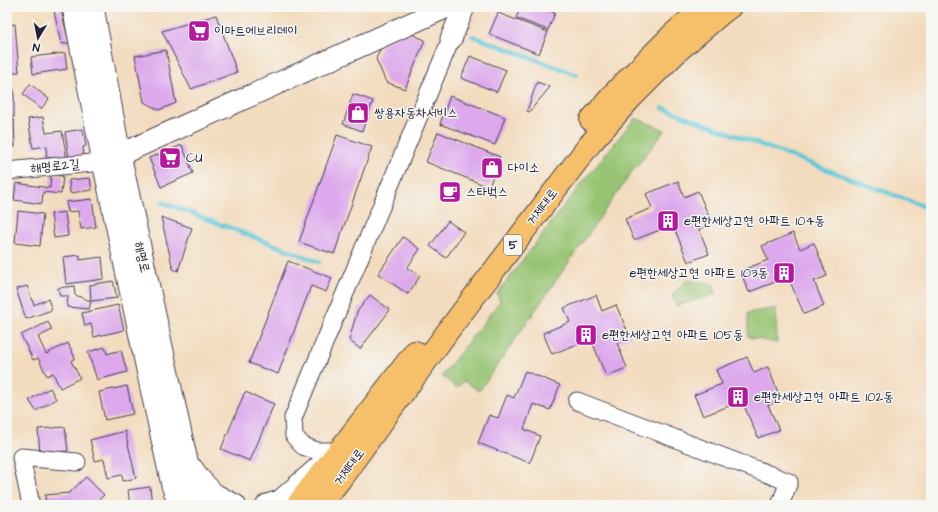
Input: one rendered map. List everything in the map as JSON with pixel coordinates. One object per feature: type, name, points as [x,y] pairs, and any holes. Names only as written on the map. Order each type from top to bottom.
[{"type":"main road","name":"거제대로","points":[[320,505],[448,331],[590,144],[631,98],[679,50],[730,7]]},
{"type":"main road","name":"거제대로","points":[[297,505],[576,138],[618,89],[673,34],[704,8]]},
{"type":"street","name":"해명로","points":[[73,7],[192,484],[201,505]]},
{"type":"street","name":"해명로","points":[[93,7],[111,159],[156,412],[172,485],[179,505]]},
{"type":"street","points":[[111,159],[460,8]]},
{"type":"street","points":[[338,452],[317,452],[303,446],[294,436],[292,418],[451,39],[460,8]]},
{"type":"street","name":"해명로2길","points":[[7,170],[111,159]]},
{"type":"street","points":[[577,401],[789,482],[780,505]]},
{"type":"street","points":[[266,505],[280,500],[338,452]]},
{"type":"street","points":[[31,505],[21,457],[77,462]]},
{"type":"street","points":[[186,457],[200,479],[214,494],[234,505]]},
{"type":"green space","points":[[635,118],[665,130],[631,173],[479,391],[464,381],[457,388],[442,376],[500,301],[497,294],[563,207]]},
{"type":"green space","points":[[687,280],[713,284],[716,294],[676,306],[672,295]]},
{"type":"green space","points":[[776,308],[777,343],[748,337],[748,313]]},
{"type":"building","points":[[521,7],[541,7],[555,13],[548,30],[516,18]]},
{"type":"building","points":[[61,10],[69,43],[61,44],[54,11]]},
{"type":"building","points":[[498,13],[548,32],[539,54],[489,34]]},
{"type":"building","points":[[216,15],[237,72],[191,89],[162,31]]},
{"type":"building","points":[[15,24],[19,72],[7,73],[7,25]]},
{"type":"building","points":[[407,32],[425,40],[405,89],[386,82],[376,59],[383,43]]},
{"type":"building","points":[[166,50],[176,103],[159,110],[144,102],[135,56]]},
{"type":"building","points":[[65,53],[67,69],[33,74],[31,57]]},
{"type":"building","points":[[470,56],[506,70],[497,92],[461,78]]},
{"type":"building","points":[[537,82],[550,87],[529,112],[527,111]]},
{"type":"building","points":[[30,84],[49,99],[41,109],[23,94]]},
{"type":"building","points":[[7,90],[14,90],[14,117],[7,117]]},
{"type":"building","name":"쌍용자동차서비스","points":[[353,94],[373,101],[362,131],[343,124]]},
{"type":"building","points":[[450,96],[505,117],[495,145],[440,124]]},
{"type":"building","points":[[43,117],[46,133],[62,131],[67,160],[46,157],[47,146],[33,148],[28,119]]},
{"type":"building","points":[[7,120],[14,120],[15,147],[7,147]]},
{"type":"building","points":[[83,129],[86,146],[83,147],[84,157],[69,159],[65,132]]},
{"type":"building","points":[[438,132],[500,157],[489,187],[426,162]]},
{"type":"building","points":[[337,135],[372,147],[334,254],[299,242]]},
{"type":"building","points":[[182,145],[193,173],[161,187],[149,158]]},
{"type":"building","points":[[51,175],[63,176],[61,194],[43,192],[42,204],[14,200],[16,183],[50,188]]},
{"type":"building","points":[[90,178],[92,190],[70,193],[69,180]]},
{"type":"building","name":"e편한세상고현 아파트 104동","points":[[678,181],[684,197],[698,191],[712,224],[699,229],[709,254],[688,262],[673,225],[634,240],[625,219],[652,208],[646,194]]},
{"type":"building","points":[[92,199],[96,227],[81,229],[78,211],[68,212],[66,202]]},
{"type":"building","points":[[18,211],[43,214],[40,246],[15,243]]},
{"type":"building","points":[[65,212],[68,236],[54,238],[51,214]]},
{"type":"building","points":[[161,217],[192,228],[178,271],[173,269]]},
{"type":"building","points":[[448,221],[464,232],[446,258],[430,246]]},
{"type":"building","name":"e편한세상고현 아파트 103동","points":[[793,233],[800,249],[814,243],[827,276],[814,281],[824,306],[804,314],[788,277],[749,292],[740,271],[768,260],[762,246]]},
{"type":"building","points":[[403,237],[420,249],[407,268],[420,276],[408,294],[378,274]]},
{"type":"building","points":[[80,255],[80,260],[102,257],[104,279],[66,284],[63,257]]},
{"type":"building","points":[[288,261],[332,278],[326,292],[311,286],[278,374],[249,363]]},
{"type":"building","points":[[113,281],[117,298],[91,301],[90,285]]},
{"type":"building","points":[[27,286],[34,305],[48,299],[52,310],[26,319],[16,289]]},
{"type":"building","points":[[74,286],[75,295],[91,301],[89,309],[67,307],[68,296],[60,296],[58,288]]},
{"type":"building","points":[[370,295],[390,310],[360,349],[349,340],[357,312]]},
{"type":"building","name":"e편한세상고현 아파트 105동","points":[[596,295],[602,311],[616,305],[630,337],[617,343],[627,368],[606,376],[591,339],[552,354],[543,333],[570,322],[564,308]]},
{"type":"building","points":[[118,305],[124,330],[94,337],[91,324],[85,326],[82,313]]},
{"type":"building","points":[[48,322],[52,330],[38,337],[46,354],[68,343],[75,358],[71,361],[80,378],[60,388],[53,373],[47,376],[38,358],[33,360],[21,335]]},
{"type":"building","points":[[105,347],[107,354],[121,350],[127,372],[97,380],[88,352]]},
{"type":"building","name":"e편한세상고현 아파트 102동","points":[[747,357],[754,373],[768,367],[781,400],[768,405],[779,430],[758,438],[742,401],[703,416],[694,395],[722,384],[716,370]]},
{"type":"building","points":[[525,371],[560,385],[550,410],[533,404],[524,429],[540,436],[530,463],[478,443],[489,415],[498,418],[507,395],[514,398]]},
{"type":"building","points":[[127,386],[133,414],[105,420],[99,392]]},
{"type":"building","points":[[50,388],[56,399],[36,411],[29,400]]},
{"type":"building","points":[[245,392],[274,404],[250,461],[221,449]]},
{"type":"building","points":[[65,427],[68,451],[40,453],[38,429]]},
{"type":"building","points":[[125,431],[136,478],[123,481],[122,475],[108,478],[104,459],[95,461],[90,440]]},
{"type":"building","points":[[86,477],[104,495],[93,505],[46,505],[45,495],[69,493]]},
{"type":"building","points":[[150,487],[152,505],[130,505],[128,490]]},
{"type":"waterway","points":[[473,36],[577,75]]},
{"type":"waterway","points":[[663,108],[931,209]]},
{"type":"waterway","points":[[162,202],[319,262]]},
{"type":"place","name":"이마트에브리데이","points":[[199,31]]},
{"type":"place","name":"쌍용자동차서비스","points":[[358,113]]},
{"type":"place","name":"CU","points":[[170,158]]},
{"type":"place","name":"다이소","points":[[492,168]]},
{"type":"place","name":"스타벅스","points":[[450,192]]},
{"type":"place","name":"e편한세상고현 아파트 104동","points":[[668,221]]},
{"type":"place","name":"e편한세상고현 아파트 103동","points":[[784,273]]},
{"type":"place","name":"e편한세상고현 아파트 105동","points":[[586,335]]},
{"type":"place","name":"e편한세상고현 아파트 102동","points":[[738,397]]}]
